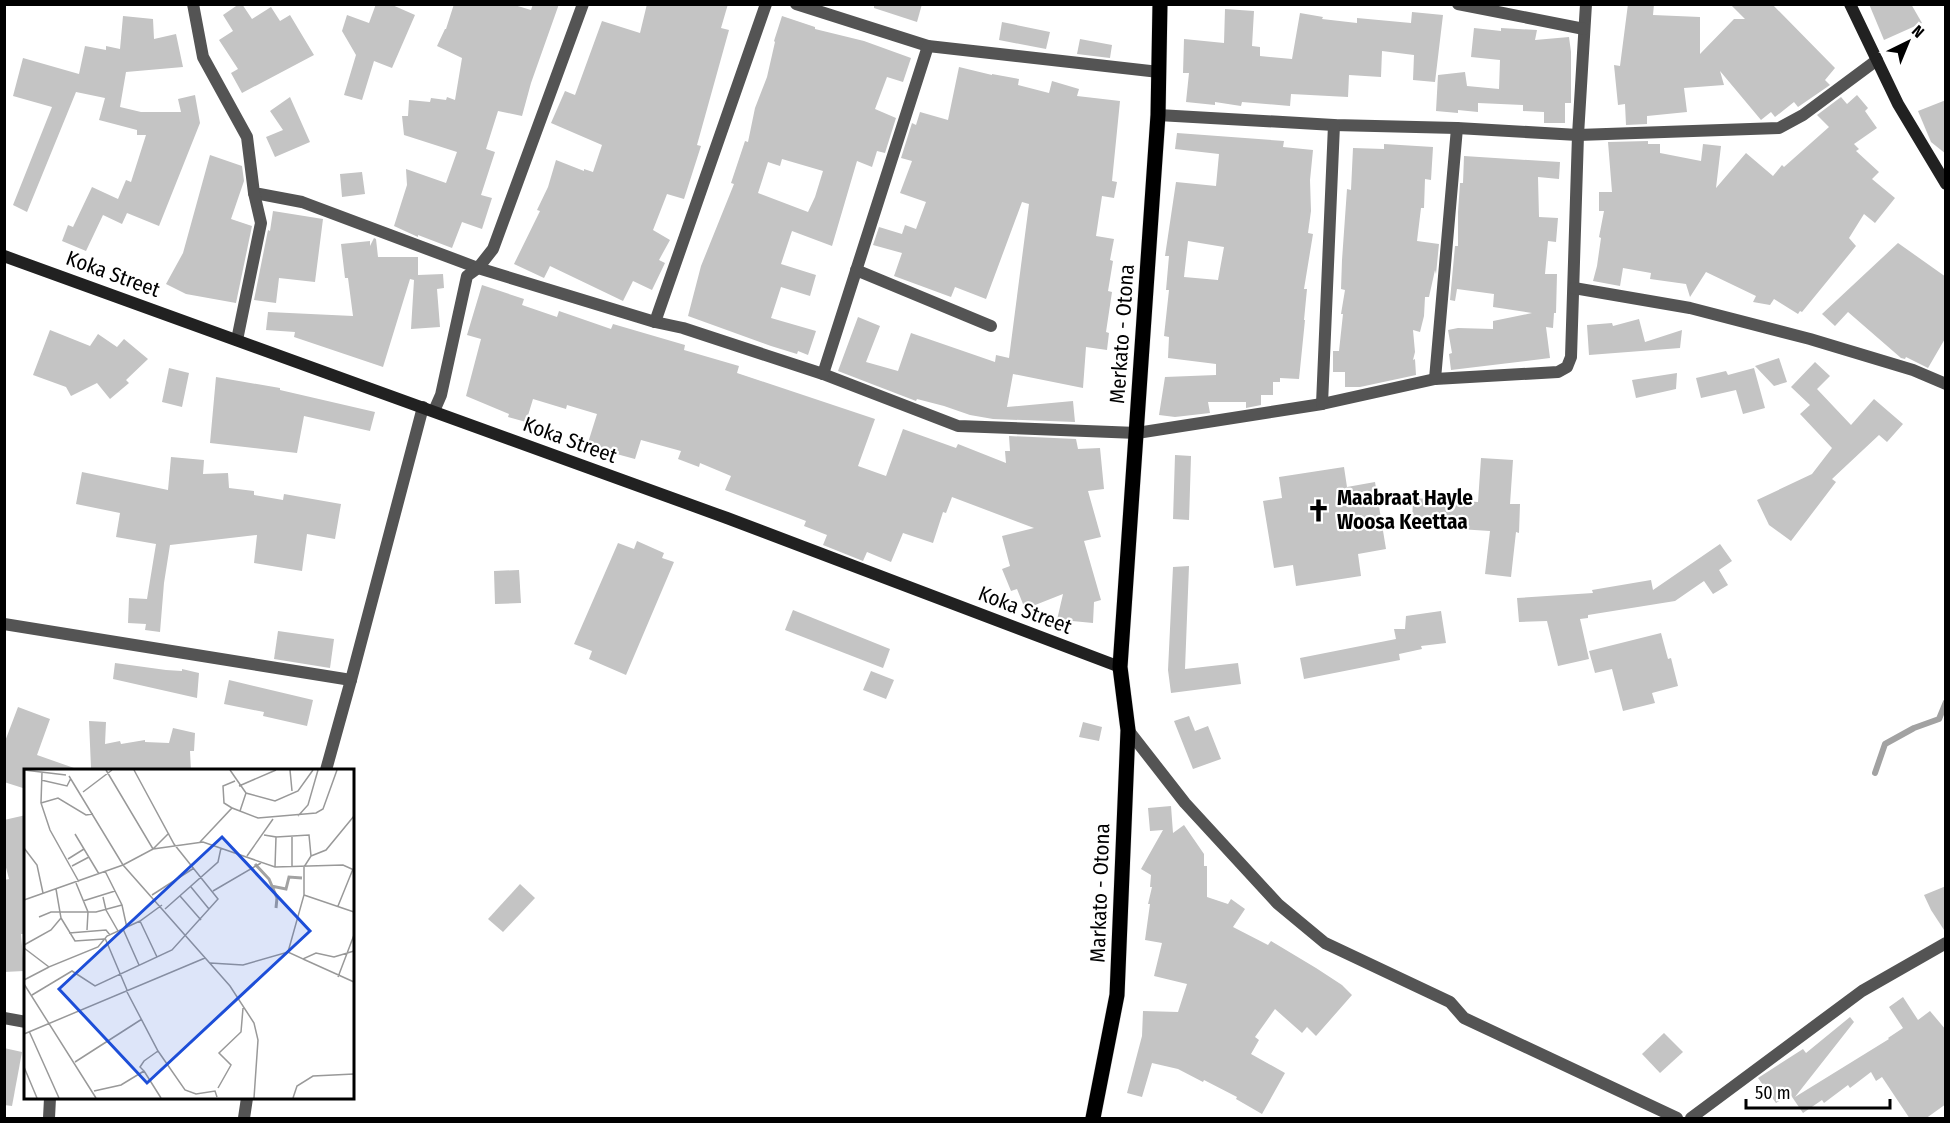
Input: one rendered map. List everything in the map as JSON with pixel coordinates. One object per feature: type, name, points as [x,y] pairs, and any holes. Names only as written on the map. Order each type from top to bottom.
[{"type":"main road","name":"Merkato - Otona","points":[[1120,667],[1158,115],[1160,4]]},
{"type":"main road","points":[[1850,4],[1898,104],[1946,184]]},
{"type":"main road","name":"Koka Street","points":[[4,256],[727,518],[1120,667]]},
{"type":"main road","name":"Markato - Otona","points":[[1093,1119],[1117,995],[1128,730],[1120,667]]},
{"type":"street","points":[[193,4],[203,57],[247,136],[254,193],[261,223],[237,340]]},
{"type":"street","points":[[327,769],[428,409],[441,394],[467,276],[478,268],[493,249],[583,4]]},
{"type":"street","points":[[655,322],[766,4]]},
{"type":"street","points":[[1458,4],[1584,29]]},
{"type":"street","points":[[254,193],[302,201],[478,268],[655,322],[683,328],[823,374],[958,426],[1137,433],[1322,404],[1435,379],[1558,372],[1567,367],[1571,357],[1578,135],[1586,4]]},
{"type":"street","points":[[800,5],[928,46],[1159,72]]},
{"type":"street","points":[[823,374],[928,46]]},
{"type":"street","points":[[1158,115],[1578,135],[1779,128],[1803,115],[1877,60]]},
{"type":"street","points":[[1322,404],[1334,125]]},
{"type":"street","points":[[1435,379],[1457,128]]},
{"type":"street","points":[[856,270],[991,326]]},
{"type":"street","points":[[1574,288],[1690,308],[1734,319],[1912,370],[1946,384]]},
{"type":"street","points":[[4,624],[351,681]]},
{"type":"street","points":[[1128,730],[1185,803],[1278,904],[1325,943],[1450,1002],[1464,1018],[1677,1119]]},
{"type":"street","points":[[1691,1119],[1862,991],[1946,943]]},
{"type":"street","points":[[4,1018],[24,1022]]},
{"type":"street","points":[[49,1119],[50,1099]]},
{"type":"street","points":[[244,1119],[247,1099]]},
{"type":"building","points":[[242,4],[252,19],[271,7],[280,21],[290,15],[314,55],[242,93],[231,73],[238,69],[219,40],[233,31],[223,15]]},
{"type":"building","points":[[376,4],[390,4],[415,15],[392,68],[374,61],[362,100],[344,95],[356,55],[342,31],[347,15],[369,23]]},
{"type":"building","points":[[454,4],[511,4],[531,10],[533,4],[559,4],[531,83],[522,116],[498,111],[486,149],[495,152],[481,195],[492,198],[482,229],[462,222],[452,248],[394,226],[407,185],[406,169],[446,183],[457,152],[404,135],[402,116],[408,116],[409,100],[430,102],[431,98],[446,100],[447,97],[455,100],[462,58],[437,46],[446,29]]},
{"type":"building","points":[[647,4],[728,4],[721,28],[729,30],[697,145],[701,146],[684,199],[667,194],[653,230],[670,240],[659,260],[665,263],[652,290],[633,281],[623,301],[550,266],[544,278],[514,264],[540,211],[537,210],[548,187],[556,160],[584,171],[584,169],[593,172],[602,145],[551,123],[565,91],[575,95],[602,21],[640,33]]},
{"type":"building","points":[[874,4],[922,4],[917,22],[874,8]]},
{"type":"building","points":[[1628,4],[1654,4],[1653,15],[1700,17],[1700,54],[1734,19],[1745,19],[1730,4],[1772,4],[1835,68],[1825,80],[1830,85],[1798,107],[1794,102],[1775,117],[1771,112],[1761,120],[1720,71],[1724,85],[1684,88],[1687,112],[1647,116],[1647,124],[1626,125],[1625,104],[1618,105],[1614,65],[1620,66]]},
{"type":"building","points":[[1869,4],[1911,4],[1922,23],[1884,40]]},
{"type":"building","points":[[1225,9],[1254,11],[1252,46],[1260,47],[1260,56],[1292,59],[1300,13],[1323,17],[1322,19],[1357,23],[1357,18],[1411,23],[1412,12],[1443,15],[1435,82],[1413,80],[1414,55],[1382,51],[1381,77],[1349,75],[1348,97],[1291,94],[1290,106],[1242,102],[1241,106],[1215,102],[1215,105],[1186,102],[1189,73],[1183,73],[1184,39],[1224,43]]},
{"type":"building","points":[[123,16],[153,19],[154,39],[176,34],[183,67],[126,72],[120,107],[141,112],[181,112],[178,99],[195,95],[200,123],[159,226],[127,213],[122,224],[103,215],[86,251],[62,241],[68,225],[73,227],[92,187],[118,199],[126,180],[131,182],[146,135],[137,135],[137,130],[99,120],[105,98],[76,92],[27,212],[13,205],[52,107],[13,96],[23,58],[79,74],[85,46],[106,50],[106,46],[120,49]]},
{"type":"building","points":[[782,16],[815,27],[815,29],[864,41],[911,58],[903,82],[887,77],[875,109],[896,118],[885,153],[877,151],[872,167],[857,161],[832,246],[792,231],[781,264],[816,275],[810,296],[781,287],[771,318],[816,331],[808,355],[771,346],[688,316],[701,266],[734,184],[731,183],[745,141],[748,142],[755,108],[767,77]],"holes":[[[782,159],[823,171],[808,212],[758,193],[768,162],[780,166]]]},
{"type":"building","points":[[1002,22],[1050,32],[1046,49],[999,40]]},
{"type":"building","points":[[1474,28],[1501,31],[1501,28],[1537,30],[1535,40],[1569,37],[1571,103],[1565,103],[1565,123],[1544,123],[1544,112],[1523,111],[1523,105],[1478,103],[1478,112],[1436,111],[1438,75],[1465,72],[1467,86],[1499,89],[1500,60],[1471,57]]},
{"type":"building","points":[[1080,39],[1112,45],[1110,58],[1077,54]]},
{"type":"building","points":[[959,67],[1019,79],[1018,85],[1049,93],[1052,81],[1079,89],[1077,96],[1120,101],[1112,181],[1117,182],[1114,198],[1102,196],[1096,236],[1114,239],[1108,291],[1112,292],[1106,332],[1109,333],[1107,350],[1086,347],[1083,388],[1013,374],[1007,407],[1073,401],[1075,422],[993,419],[970,415],[917,399],[916,401],[838,371],[858,317],[880,326],[866,362],[898,371],[911,333],[995,362],[996,355],[1009,358],[1029,204],[1022,202],[986,299],[955,287],[951,297],[894,276],[902,253],[873,245],[879,227],[902,234],[905,225],[916,229],[926,202],[900,193],[912,161],[901,158],[912,123],[916,125],[920,112],[948,120]]},
{"type":"building","points":[[1857,95],[1868,108],[1865,111],[1877,128],[1854,144],[1859,149],[1856,151],[1879,172],[1872,179],[1895,198],[1875,223],[1864,214],[1849,238],[1856,246],[1802,312],[1798,314],[1774,299],[1770,305],[1753,302],[1756,296],[1706,272],[1690,297],[1686,284],[1650,279],[1651,273],[1623,268],[1620,286],[1593,281],[1604,211],[1599,211],[1599,192],[1612,192],[1608,142],[1648,141],[1648,144],[1660,144],[1660,153],[1701,161],[1703,144],[1721,146],[1716,188],[1746,153],[1773,176],[1782,165],[1784,167],[1829,127],[1817,115],[1841,97],[1847,104]]},
{"type":"building","points":[[290,97],[310,142],[275,157],[266,137],[283,130],[270,111]]},
{"type":"building","points":[[1946,100],[1946,154],[1931,142],[1918,111]]},
{"type":"building","points":[[1177,133],[1284,141],[1283,147],[1313,150],[1308,233],[1313,234],[1304,289],[1307,289],[1299,379],[1280,378],[1280,382],[1273,382],[1273,395],[1261,395],[1261,405],[1246,408],[1246,402],[1208,402],[1210,413],[1175,417],[1159,415],[1165,377],[1216,375],[1216,364],[1168,358],[1169,337],[1164,336],[1169,290],[1166,290],[1169,256],[1165,256],[1176,182],[1216,186],[1219,154],[1175,149]],"holes":[[[1188,241],[1224,247],[1218,280],[1184,277]]]},
{"type":"building","points":[[1384,144],[1433,147],[1431,180],[1425,179],[1424,208],[1421,208],[1417,241],[1439,244],[1436,274],[1435,270],[1429,297],[1425,297],[1420,332],[1413,330],[1415,352],[1413,360],[1415,359],[1416,375],[1360,387],[1345,387],[1345,372],[1333,372],[1333,351],[1339,351],[1343,314],[1341,314],[1345,290],[1341,289],[1342,260],[1347,189],[1351,190],[1353,148],[1384,149]]},
{"type":"building","points":[[210,155],[242,166],[244,181],[231,219],[252,226],[236,303],[186,294],[166,284],[183,253]]},
{"type":"building","points":[[1464,156],[1560,162],[1559,179],[1538,177],[1539,217],[1558,218],[1556,242],[1548,241],[1545,274],[1557,274],[1556,313],[1554,313],[1553,328],[1546,327],[1550,358],[1451,370],[1449,354],[1452,353],[1448,330],[1493,329],[1493,321],[1532,313],[1493,307],[1494,294],[1457,289],[1455,301],[1450,300],[1455,246],[1458,246],[1458,212],[1460,183],[1463,183]]},
{"type":"building","points":[[362,172],[365,194],[342,197],[340,174]]},
{"type":"building","points":[[273,211],[323,219],[315,282],[279,278],[276,303],[254,300]]},
{"type":"building","points":[[374,238],[378,257],[418,257],[418,275],[443,274],[444,288],[437,289],[440,327],[411,329],[414,280],[410,279],[383,367],[294,337],[295,332],[266,330],[268,312],[353,316],[341,244],[370,241],[370,246]]},
{"type":"building","points":[[1898,243],[1946,277],[1946,337],[1928,368],[1906,357],[1901,358],[1848,312],[1835,326],[1822,314]]},
{"type":"building","points":[[482,285],[524,299],[522,305],[557,317],[559,311],[611,329],[613,324],[685,345],[684,350],[739,366],[737,373],[875,419],[858,466],[886,476],[903,429],[956,448],[958,444],[1006,463],[1005,451],[1010,451],[1009,436],[1076,439],[1078,449],[1100,448],[1104,489],[1088,491],[1101,537],[1084,541],[1101,600],[1094,602],[1093,623],[1072,621],[1072,624],[1057,620],[1063,594],[1025,609],[1017,589],[1011,591],[1002,569],[1010,566],[1002,536],[1034,528],[952,497],[946,513],[943,512],[933,543],[903,533],[891,562],[867,552],[863,561],[823,545],[827,535],[804,526],[806,521],[725,490],[731,476],[700,463],[699,467],[678,459],[681,451],[641,440],[635,459],[587,446],[597,414],[567,405],[566,409],[533,399],[526,422],[508,417],[509,414],[466,396],[481,339],[467,335]]},
{"type":"building","points":[[1639,319],[1645,342],[1682,330],[1680,348],[1589,355],[1587,325],[1612,323],[1613,326]]},
{"type":"building","points":[[50,330],[90,346],[98,334],[117,347],[124,339],[148,359],[126,380],[129,383],[110,399],[97,383],[71,396],[66,387],[33,375]]},
{"type":"building","points":[[1779,358],[1787,382],[1774,386],[1755,366]]},
{"type":"building","points":[[1815,362],[1830,376],[1817,389],[1851,425],[1874,399],[1903,424],[1887,442],[1879,435],[1832,479],[1836,482],[1791,541],[1769,525],[1757,500],[1812,474],[1832,448],[1800,414],[1810,405],[1791,387]]},
{"type":"building","points":[[169,368],[189,373],[182,407],[162,402]]},
{"type":"building","points":[[1754,368],[1765,408],[1743,414],[1736,390],[1701,398],[1696,378],[1726,371],[1728,375]]},
{"type":"building","points":[[1677,373],[1676,389],[1636,398],[1632,380]]},
{"type":"building","points":[[216,377],[280,388],[280,390],[375,412],[370,431],[304,416],[297,453],[210,443]]},
{"type":"building","points":[[1175,455],[1191,456],[1189,520],[1173,519]]},
{"type":"building","points":[[171,457],[204,460],[203,474],[228,473],[229,488],[254,491],[254,495],[283,500],[284,494],[341,504],[335,539],[307,534],[302,571],[254,563],[257,535],[170,545],[160,632],[145,630],[146,624],[128,623],[129,598],[147,599],[156,544],[116,537],[120,513],[76,504],[82,472],[168,490]]},
{"type":"building","points":[[1481,458],[1513,460],[1510,504],[1520,504],[1519,533],[1516,532],[1511,577],[1485,574],[1490,531],[1412,526],[1413,498],[1478,502]]},
{"type":"building","points":[[1344,467],[1347,487],[1375,482],[1386,549],[1358,554],[1361,576],[1296,586],[1293,565],[1274,568],[1263,501],[1282,498],[1279,477]]},
{"type":"building","points":[[637,541],[664,553],[662,558],[674,562],[626,675],[589,659],[592,651],[574,644],[618,543],[634,549]]},
{"type":"building","points":[[1720,544],[1732,561],[1719,570],[1728,585],[1713,594],[1704,581],[1675,601],[1588,615],[1588,618],[1580,619],[1589,659],[1558,666],[1547,621],[1519,622],[1517,598],[1593,593],[1592,590],[1651,580],[1653,590]]},
{"type":"building","points":[[1189,566],[1185,669],[1238,663],[1241,684],[1171,693],[1168,670],[1173,567]]},
{"type":"building","points":[[519,570],[521,603],[495,604],[494,571]]},
{"type":"building","points":[[793,610],[890,649],[883,668],[785,630]]},
{"type":"building","points":[[1441,611],[1446,643],[1421,646],[1422,649],[1399,654],[1400,660],[1304,679],[1300,658],[1396,639],[1394,629],[1405,629],[1406,616]]},
{"type":"building","points":[[278,631],[334,639],[330,668],[274,659]]},
{"type":"building","points":[[1661,633],[1668,659],[1671,658],[1678,686],[1652,693],[1655,703],[1623,711],[1612,669],[1595,673],[1589,651]]},
{"type":"building","points":[[115,663],[166,670],[182,671],[182,669],[199,673],[197,698],[113,679]]},
{"type":"building","points":[[871,671],[894,680],[886,699],[863,690]]},
{"type":"building","points":[[229,680],[313,700],[307,726],[263,716],[264,712],[224,704]]},
{"type":"building","points":[[18,707],[50,719],[37,755],[74,769],[24,769],[24,788],[4,782],[4,744]]},
{"type":"building","points":[[1189,716],[1195,731],[1208,726],[1221,759],[1193,769],[1174,721]]},
{"type":"building","points":[[89,721],[106,722],[105,744],[145,740],[145,742],[169,743],[173,728],[195,733],[194,751],[190,751],[191,769],[91,768]]},
{"type":"building","points":[[1083,722],[1102,727],[1099,741],[1079,737]]},
{"type":"building","points":[[1171,806],[1173,833],[1184,825],[1204,854],[1204,866],[1207,866],[1207,897],[1228,904],[1231,899],[1245,909],[1233,927],[1268,945],[1271,941],[1342,985],[1352,995],[1316,1036],[1307,1027],[1302,1033],[1275,1009],[1255,1037],[1259,1040],[1251,1054],[1285,1073],[1262,1114],[1236,1099],[1237,1097],[1204,1080],[1203,1082],[1178,1069],[1152,1063],[1142,1097],[1127,1093],[1142,1036],[1143,1011],[1178,1012],[1187,984],[1154,976],[1162,943],[1145,940],[1152,887],[1150,887],[1151,875],[1141,869],[1163,830],[1150,831],[1148,808]]},
{"type":"building","points":[[24,815],[24,934],[21,934],[24,971],[4,972],[4,880],[9,879],[4,860],[4,820]]},
{"type":"building","points":[[520,884],[535,898],[503,932],[488,919]]},
{"type":"building","points":[[1946,886],[1946,933],[1924,895]]},
{"type":"building","points":[[1903,997],[1918,1020],[1930,1011],[1946,1030],[1946,1104],[1925,1119],[1910,1119],[1882,1077],[1876,1081],[1871,1072],[1850,1088],[1848,1085],[1824,1103],[1822,1100],[1803,1113],[1790,1094],[1776,1103],[1758,1078],[1803,1049],[1806,1053],[1850,1017],[1854,1022],[1795,1097],[1903,1028],[1889,1007]]},
{"type":"building","points":[[1664,1033],[1683,1052],[1660,1073],[1642,1054]]},
{"type":"building","points":[[4,1048],[22,1052],[12,1106],[4,1105]]},
{"type":"waterway","points":[[1875,773],[1885,744],[1914,728],[1939,719],[1946,702]]},
{"type":"place","name":"Maabraat Hayle Woosa Keettaa","points":[[1319,510]]}]
